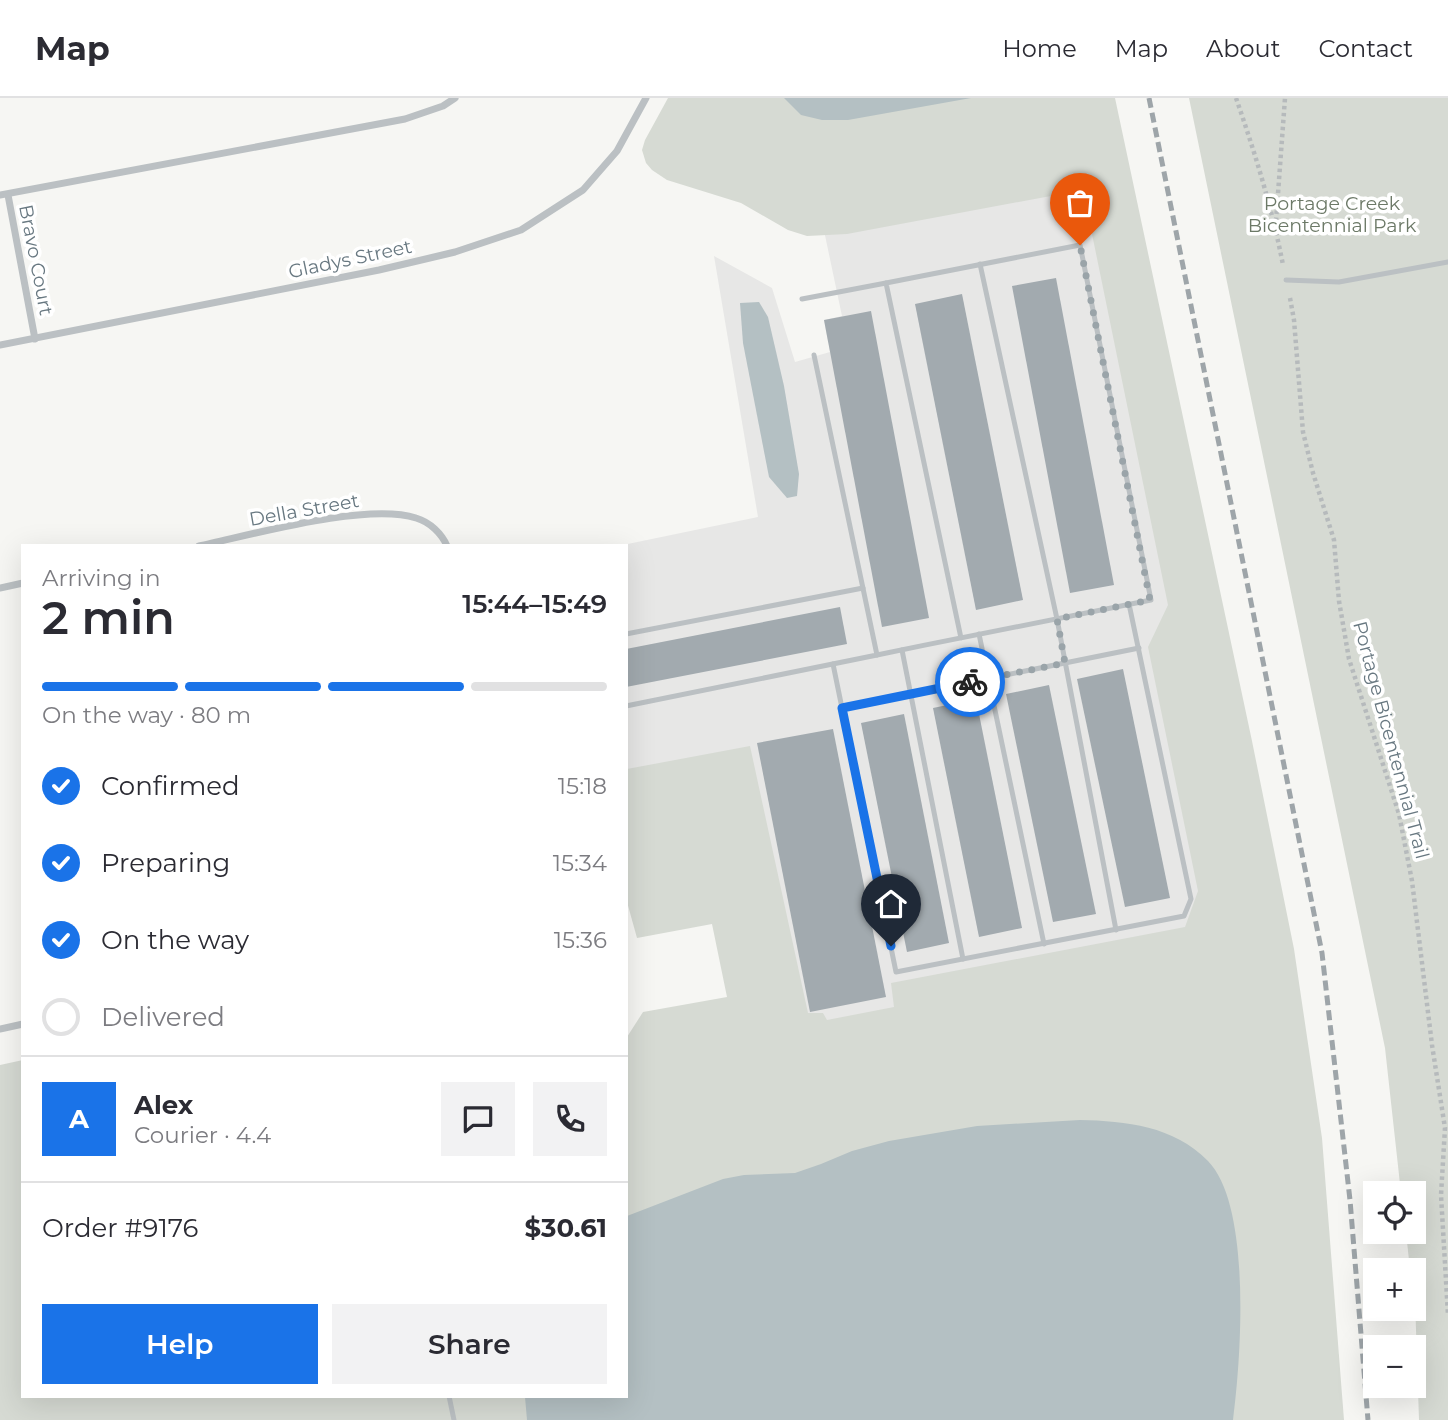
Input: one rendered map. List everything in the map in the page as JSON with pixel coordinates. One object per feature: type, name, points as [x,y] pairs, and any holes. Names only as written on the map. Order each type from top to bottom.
[{"type":"street","points":[[4,195],[378,125],[443,106],[455,98]]},
{"type":"street","name":"Gladys Street","points":[[0,345],[379,270],[455,252],[521,230],[583,190],[617,151],[646,98]]},
{"type":"street","name":"Bravo Court","points":[[4,195],[35,339]]},
{"type":"street","name":"Della Street","points":[[208,544],[312,522],[388,514],[416,517],[428,523],[443,536],[446,544]]},
{"type":"street","points":[[0,588],[21,583]]},
{"type":"street","points":[[0,1029],[21,1024]]},
{"type":"lane","points":[[628,706],[1150,600],[1080,245],[802,299]]},
{"type":"lane","points":[[1286,279],[1339,282],[1448,262]]},
{"type":"lane","points":[[980,264],[1057,619],[1116,929]]},
{"type":"lane","points":[[887,283],[961,638]]},
{"type":"lane","points":[[814,355],[877,655]]},
{"type":"lane","points":[[628,634],[863,589]]},
{"type":"lane","points":[[833,664],[896,972],[1184,916],[1191,899],[1129,604]]},
{"type":"lane","points":[[979,634],[1044,943]]},
{"type":"lane","points":[[842,708],[1139,648]]},
{"type":"lane","points":[[902,650],[963,959]]},
{"type":"lane","points":[[449,1398],[454,1420]]},
{"type":"path","name":"Portage Bicentennial Trail","points":[[1236,98],[1275,225],[1286,279],[1294,320],[1303,432],[1334,540],[1339,601],[1349,659],[1399,814],[1412,881],[1432,1045],[1446,1131],[1441,1195],[1448,1315]]},
{"type":"path","points":[[1275,225],[1285,98]]},
{"type":"shaded area","points":[[784,98],[971,98],[848,120],[822,120],[801,115]]},
{"type":"shaded area","points":[[1082,173],[1252,983],[811,1079],[753,786],[628,817],[628,544],[758,517],[714,256],[772,288],[795,362],[830,352],[824,320],[842,316],[822,221]]},
{"type":"shaded area","points":[[759,302],[768,317],[784,386],[799,474],[797,496],[787,498],[769,477],[743,343],[740,303]]},
{"type":"shaded area","points":[[1080,1120],[1132,1124],[1180,1140],[1208,1161],[1222,1183],[1232,1212],[1237,1247],[1240,1324],[1233,1420],[527,1420],[525,1398],[628,1398],[628,1216],[723,1179],[744,1175],[795,1173],[852,1151],[889,1141],[977,1126]]},
{"type":"green space","points":[[668,98],[1115,98],[1294,949],[1322,1138],[1344,1420],[0,1420],[0,1065],[21,1060],[21,1398],[628,1398],[628,1035],[643,1012],[727,997],[712,924],[637,938],[628,906],[628,769],[750,746],[808,1013],[823,1013],[827,1020],[894,1007],[891,983],[1185,927],[1198,891],[1148,647],[1168,605],[1083,190],[847,234],[807,236],[788,230],[741,203],[667,180],[646,163],[642,150]]},
{"type":"green space","name":"Portage Creek Bicentennial Park","points":[[1189,98],[1448,98],[1448,1420],[1419,1420],[1418,1398],[1426,1398],[1426,1335],[1416,1335],[1416,1321],[1426,1321],[1426,1258],[1409,1258],[1407,1244],[1426,1244],[1426,1181],[1400,1181],[1385,1048]]},
{"type":"building","points":[[1056,278],[1114,585],[1070,593],[1012,286]]},
{"type":"building","points":[[962,294],[1023,600],[976,610],[915,304]]},
{"type":"building","points":[[871,311],[929,618],[882,627],[824,320]]},
{"type":"building","points":[[840,607],[847,644],[628,687],[628,649]]},
{"type":"building","points":[[1123,669],[1170,898],[1125,907],[1077,679]]},
{"type":"building","points":[[1049,685],[1096,914],[1053,922],[1006,694]]},
{"type":"building","points":[[976,699],[1022,928],[979,937],[933,708]]},
{"type":"building","points":[[904,714],[949,943],[907,952],[861,723]]},
{"type":"building","points":[[833,729],[886,997],[810,1012],[757,743]]},
{"type":"railway","points":[[1149,98],[1322,953],[1350,1200],[1368,1420]]},
{"type":"way so far","points":[[970,682],[1065,663],[1057,619],[1150,600],[1080,245]]},
{"type":"route","points":[[891,946],[842,708],[970,682]]}]
